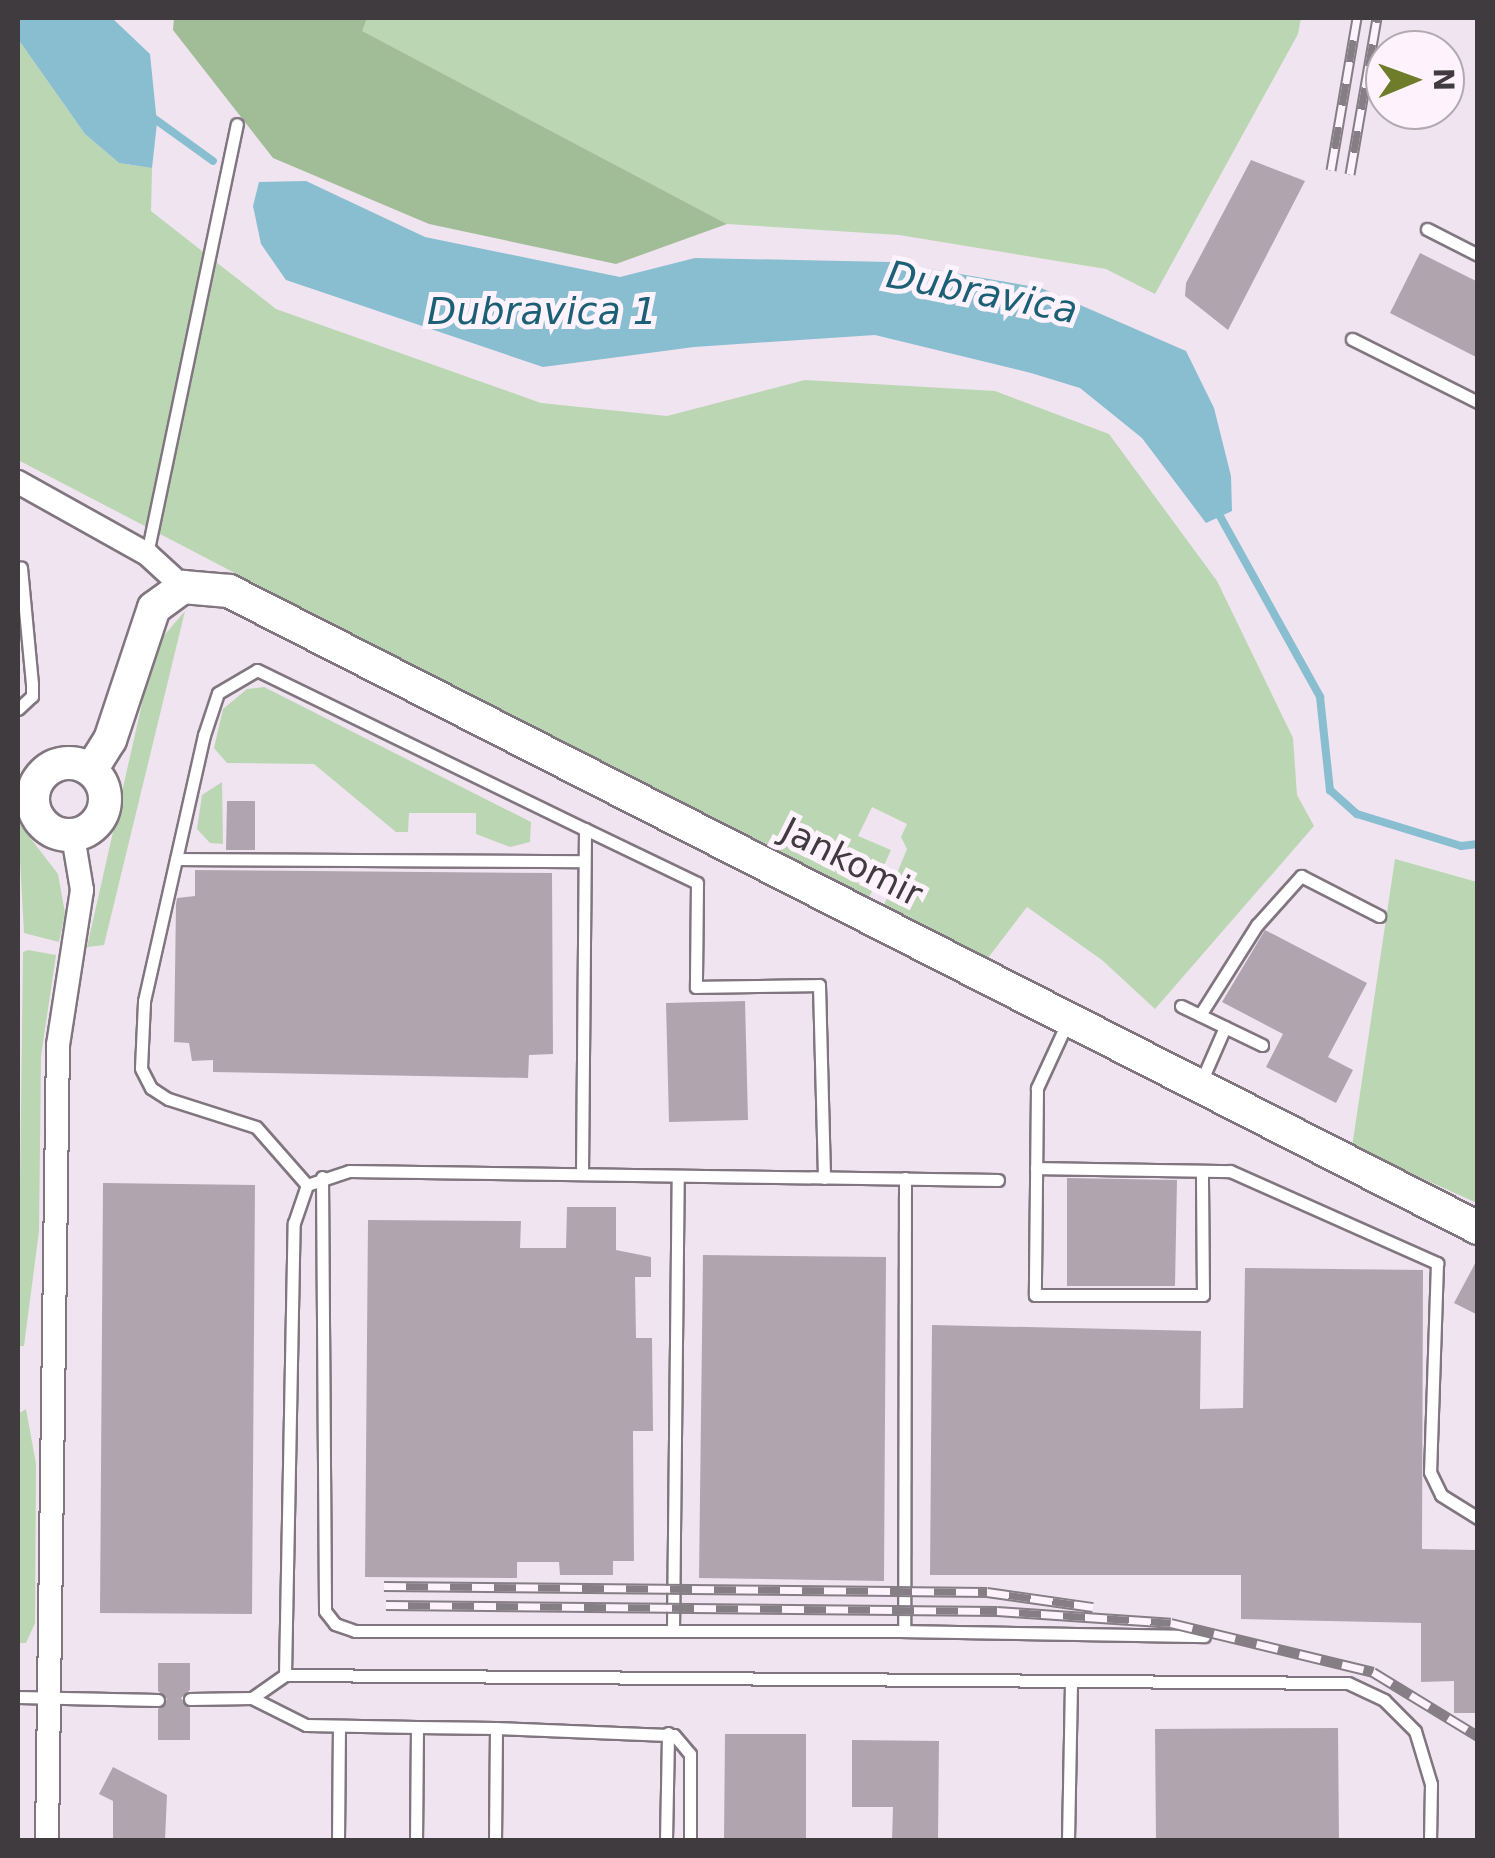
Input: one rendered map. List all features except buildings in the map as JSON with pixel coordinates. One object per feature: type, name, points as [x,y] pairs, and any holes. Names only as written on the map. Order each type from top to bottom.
[{"type":"street","points":[[18,482],[148,554],[184,587],[150,615],[110,740],[91,770]]},
{"type":"street","name":"Jankomir","points":[[184,587],[246,597],[1478,1228]]},
{"type":"street","points":[[72,763],[91,770],[102,783],[105,808],[92,828],[74,836],[47,828],[25,793],[50,768],[72,763]]},
{"type":"street","points":[[47,1840],[58,1045],[82,890],[74,836]]},
{"type":"lane","points":[[148,554],[237,124]]},
{"type":"lane","points":[[1427,229],[1478,255]]},
{"type":"lane","points":[[1352,339],[1478,402]]},
{"type":"lane","points":[[18,709],[32,696],[21,568]]},
{"type":"lane","points":[[307,1185],[256,1128],[168,1100],[151,1088],[141,1068],[144,1000],[218,694],[256,670],[697,883],[696,987],[819,985],[824,1178]]},
{"type":"lane","points":[[582,1174],[584,829]]},
{"type":"lane","points":[[176,859],[584,861]]},
{"type":"lane","points":[[1200,1015],[1257,925],[1301,876],[1379,916]]},
{"type":"lane","points":[[1181,1006],[1262,1044]]},
{"type":"lane","points":[[1069,1019],[1038,1088],[1035,1295],[1203,1295],[1202,1171]]},
{"type":"lane","points":[[1200,1086],[1225,1027]]},
{"type":"lane","points":[[1036,1168],[1230,1171],[1436,1263],[1430,1472],[1442,1495],[1478,1518]]},
{"type":"lane","points":[[284,1675],[294,1222],[307,1185],[349,1171],[998,1180]]},
{"type":"lane","points":[[673,1630],[678,1176]]},
{"type":"lane","points":[[322,1177],[325,1611],[335,1624],[354,1631],[904,1631],[1204,1636]]},
{"type":"lane","points":[[904,1631],[905,1178]]},
{"type":"lane","points":[[252,1698],[284,1675],[1071,1684],[1348,1683],[1384,1700],[1414,1732],[1431,1784],[1430,1840]]},
{"type":"lane","points":[[1068,1840],[1071,1684]]},
{"type":"lane","points":[[18,1697],[158,1700]]},
{"type":"lane","points":[[190,1699],[252,1698],[289,1720],[338,1726],[668,1733],[690,1754],[690,1840]]},
{"type":"lane","points":[[338,1726],[338,1840]]},
{"type":"lane","points":[[416,1840],[418,1727]]},
{"type":"lane","points":[[496,1728],[496,1840]]},
{"type":"lane","points":[[666,1840],[668,1733]]},
{"type":"green space","points":[[174,18],[367,18],[362,31],[727,224],[616,264],[429,224],[273,158],[173,30]]},
{"type":"green space","points":[[367,18],[1301,18],[1298,34],[1155,294],[1106,269],[899,235],[727,224],[361,31]]},
{"type":"green space","points":[[18,39],[85,134],[119,163],[152,168],[151,211],[276,309],[541,403],[667,416],[805,380],[995,391],[1109,434],[1217,581],[1293,738],[1297,795],[1314,826],[1155,1009],[1102,960],[1027,907],[984,963],[882,910],[907,849],[901,837],[907,824],[872,807],[858,836],[891,850],[867,902],[18,460]]},
{"type":"green space","points":[[185,611],[104,945],[87,947],[155,646]]},
{"type":"green space","points":[[264,687],[531,822],[530,842],[510,847],[476,834],[476,813],[409,813],[408,832],[396,832],[314,764],[227,763],[214,748],[223,709],[247,689]]},
{"type":"green space","points":[[222,782],[223,844],[210,843],[197,829],[202,795]]},
{"type":"green space","points":[[18,822],[58,874],[65,913],[59,942],[24,933]]},
{"type":"green space","points":[[1395,859],[1477,882],[1477,1203],[1352,1147]]},
{"type":"green space","points":[[23,952],[56,955],[41,1056],[39,1231],[24,1346],[18,1346]]},
{"type":"green space","points":[[26,1409],[36,1464],[35,1623],[26,1643],[18,1643],[18,1414]]},
{"type":"water","points":[[18,18],[112,18],[150,54],[157,123],[152,168],[119,163],[85,134],[18,39]]},
{"type":"water","name":"Dubravica 1","points":[[306,181],[425,237],[620,277],[695,258],[890,262],[1041,288],[1186,351],[1214,408],[1231,476],[1232,511],[1206,523],[1142,438],[1080,388],[1031,373],[875,335],[694,347],[543,367],[286,280],[261,244],[253,206],[259,182]]},
{"type":"waterway","name":"Dubravica","points":[[152,117],[213,161]]},
{"type":"waterway","name":"Dubravica","points":[[1216,509],[1320,697],[1330,790],[1357,814],[1461,846],[1478,844]]},
{"type":"railway","points":[[1331,170],[1357,18]]},
{"type":"railway","points":[[1350,174],[1377,18]]},
{"type":"railway","points":[[384,1586],[987,1592],[1093,1607]]},
{"type":"railway","points":[[386,1605],[997,1611],[1171,1623],[1373,1672],[1478,1736]]}]
